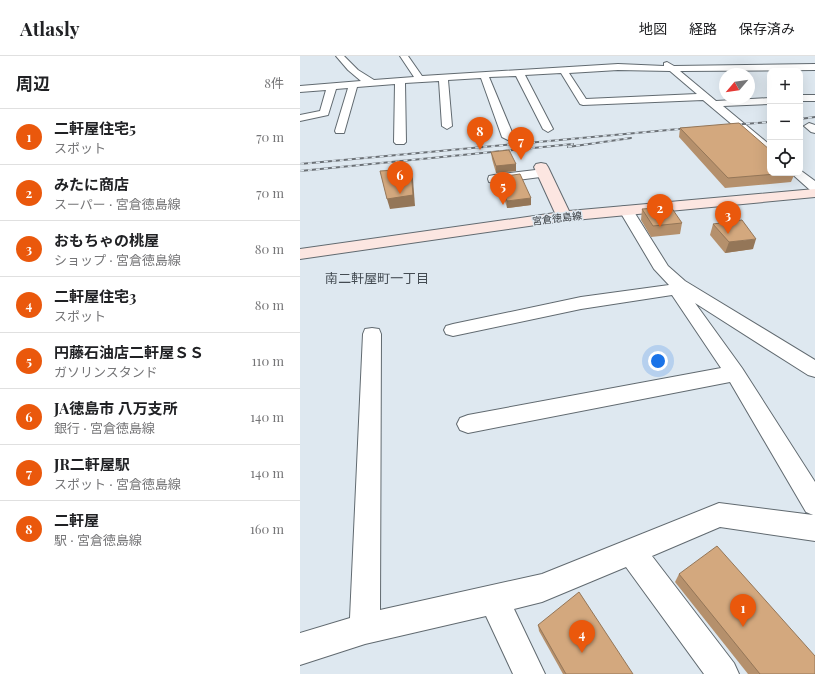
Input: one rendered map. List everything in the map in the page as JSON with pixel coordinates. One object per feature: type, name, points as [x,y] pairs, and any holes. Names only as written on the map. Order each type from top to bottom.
[{"type":"main road","points":[[542,170],[564,216]]},
{"type":"main road","name":"宮倉徳島線","points":[[300,254],[564,216],[815,193]]},
{"type":"street","points":[[340,56],[350,68],[369,82]]},
{"type":"street","points":[[404,56],[420,79]]},
{"type":"street","points":[[611,56],[618,67]]},
{"type":"street","points":[[659,56],[713,104],[767,148]]},
{"type":"street","points":[[563,60],[565,70],[583,102],[705,97]]},
{"type":"street","points":[[300,89],[369,82],[618,67],[672,69],[767,69]]},
{"type":"street","points":[[800,68],[815,67]]},
{"type":"street","points":[[519,73],[548,129]]},
{"type":"street","points":[[484,75],[508,137]]},
{"type":"street","points":[[443,78],[447,126]]},
{"type":"street","points":[[400,81],[400,142]]},
{"type":"street","points":[[340,131],[353,84]]},
{"type":"street","points":[[300,118],[324,113],[332,86]]},
{"type":"street","points":[[803,98],[815,98]]},
{"type":"street","points":[[713,104],[767,101]]},
{"type":"street","points":[[494,179],[542,170]]},
{"type":"street","points":[[801,176],[815,188]]},
{"type":"street","points":[[626,210],[662,269],[679,287],[735,373],[815,504]]},
{"type":"street","points":[[453,330],[581,303],[679,287],[815,370]]},
{"type":"street","points":[[365,629],[372,334]]},
{"type":"street","points":[[468,424],[735,373]]},
{"type":"street","points":[[300,649],[365,629],[542,588],[719,515],[815,528]]},
{"type":"street","points":[[631,551],[723,674]]},
{"type":"street","points":[[494,600],[529,674]]},
{"type":"building","points":[[739,123],[767,147],[767,175],[728,178],[680,128]]},
{"type":"building","points":[[509,150],[516,164],[496,166],[491,152]]},
{"type":"building","points":[[411,169],[413,195],[387,199],[380,171]]},
{"type":"building","points":[[520,174],[531,198],[507,201],[499,177]]},
{"type":"building","points":[[671,207],[682,223],[653,226],[642,209]]},
{"type":"building","points":[[742,220],[756,239],[729,242],[713,224]]},
{"type":"building","points":[[717,546],[815,656],[815,674],[760,674],[679,574]]},
{"type":"building","points":[[579,592],[633,674],[566,674],[538,625]]},
{"type":"railway","points":[[803,119],[815,117]]},
{"type":"railway","points":[[730,125],[767,122]]},
{"type":"railway","points":[[300,164],[690,128]]},
{"type":"railway","points":[[568,147],[631,138]]},
{"type":"railway","points":[[300,171],[573,144]]},
{"type":"place","name":"二軒屋","points":[[480,150]]},
{"type":"place","name":"JR二軒屋駅","points":[[521,160]]},
{"type":"place","name":"JA徳島市 八万支所","points":[[400,194]]},
{"type":"place","name":"円藤石油店二軒屋ＳＳ","points":[[503,205]]},
{"type":"place","name":"みたに商店","points":[[660,227]]},
{"type":"place","name":"おもちゃの桃屋","points":[[728,234]]},
{"type":"place","name":"二軒屋住宅5","points":[[743,627]]},
{"type":"place","name":"二軒屋住宅3","points":[[582,653]]},
{"type":"district","name":"南二軒屋町一丁目","points":[[377,277]]}]
